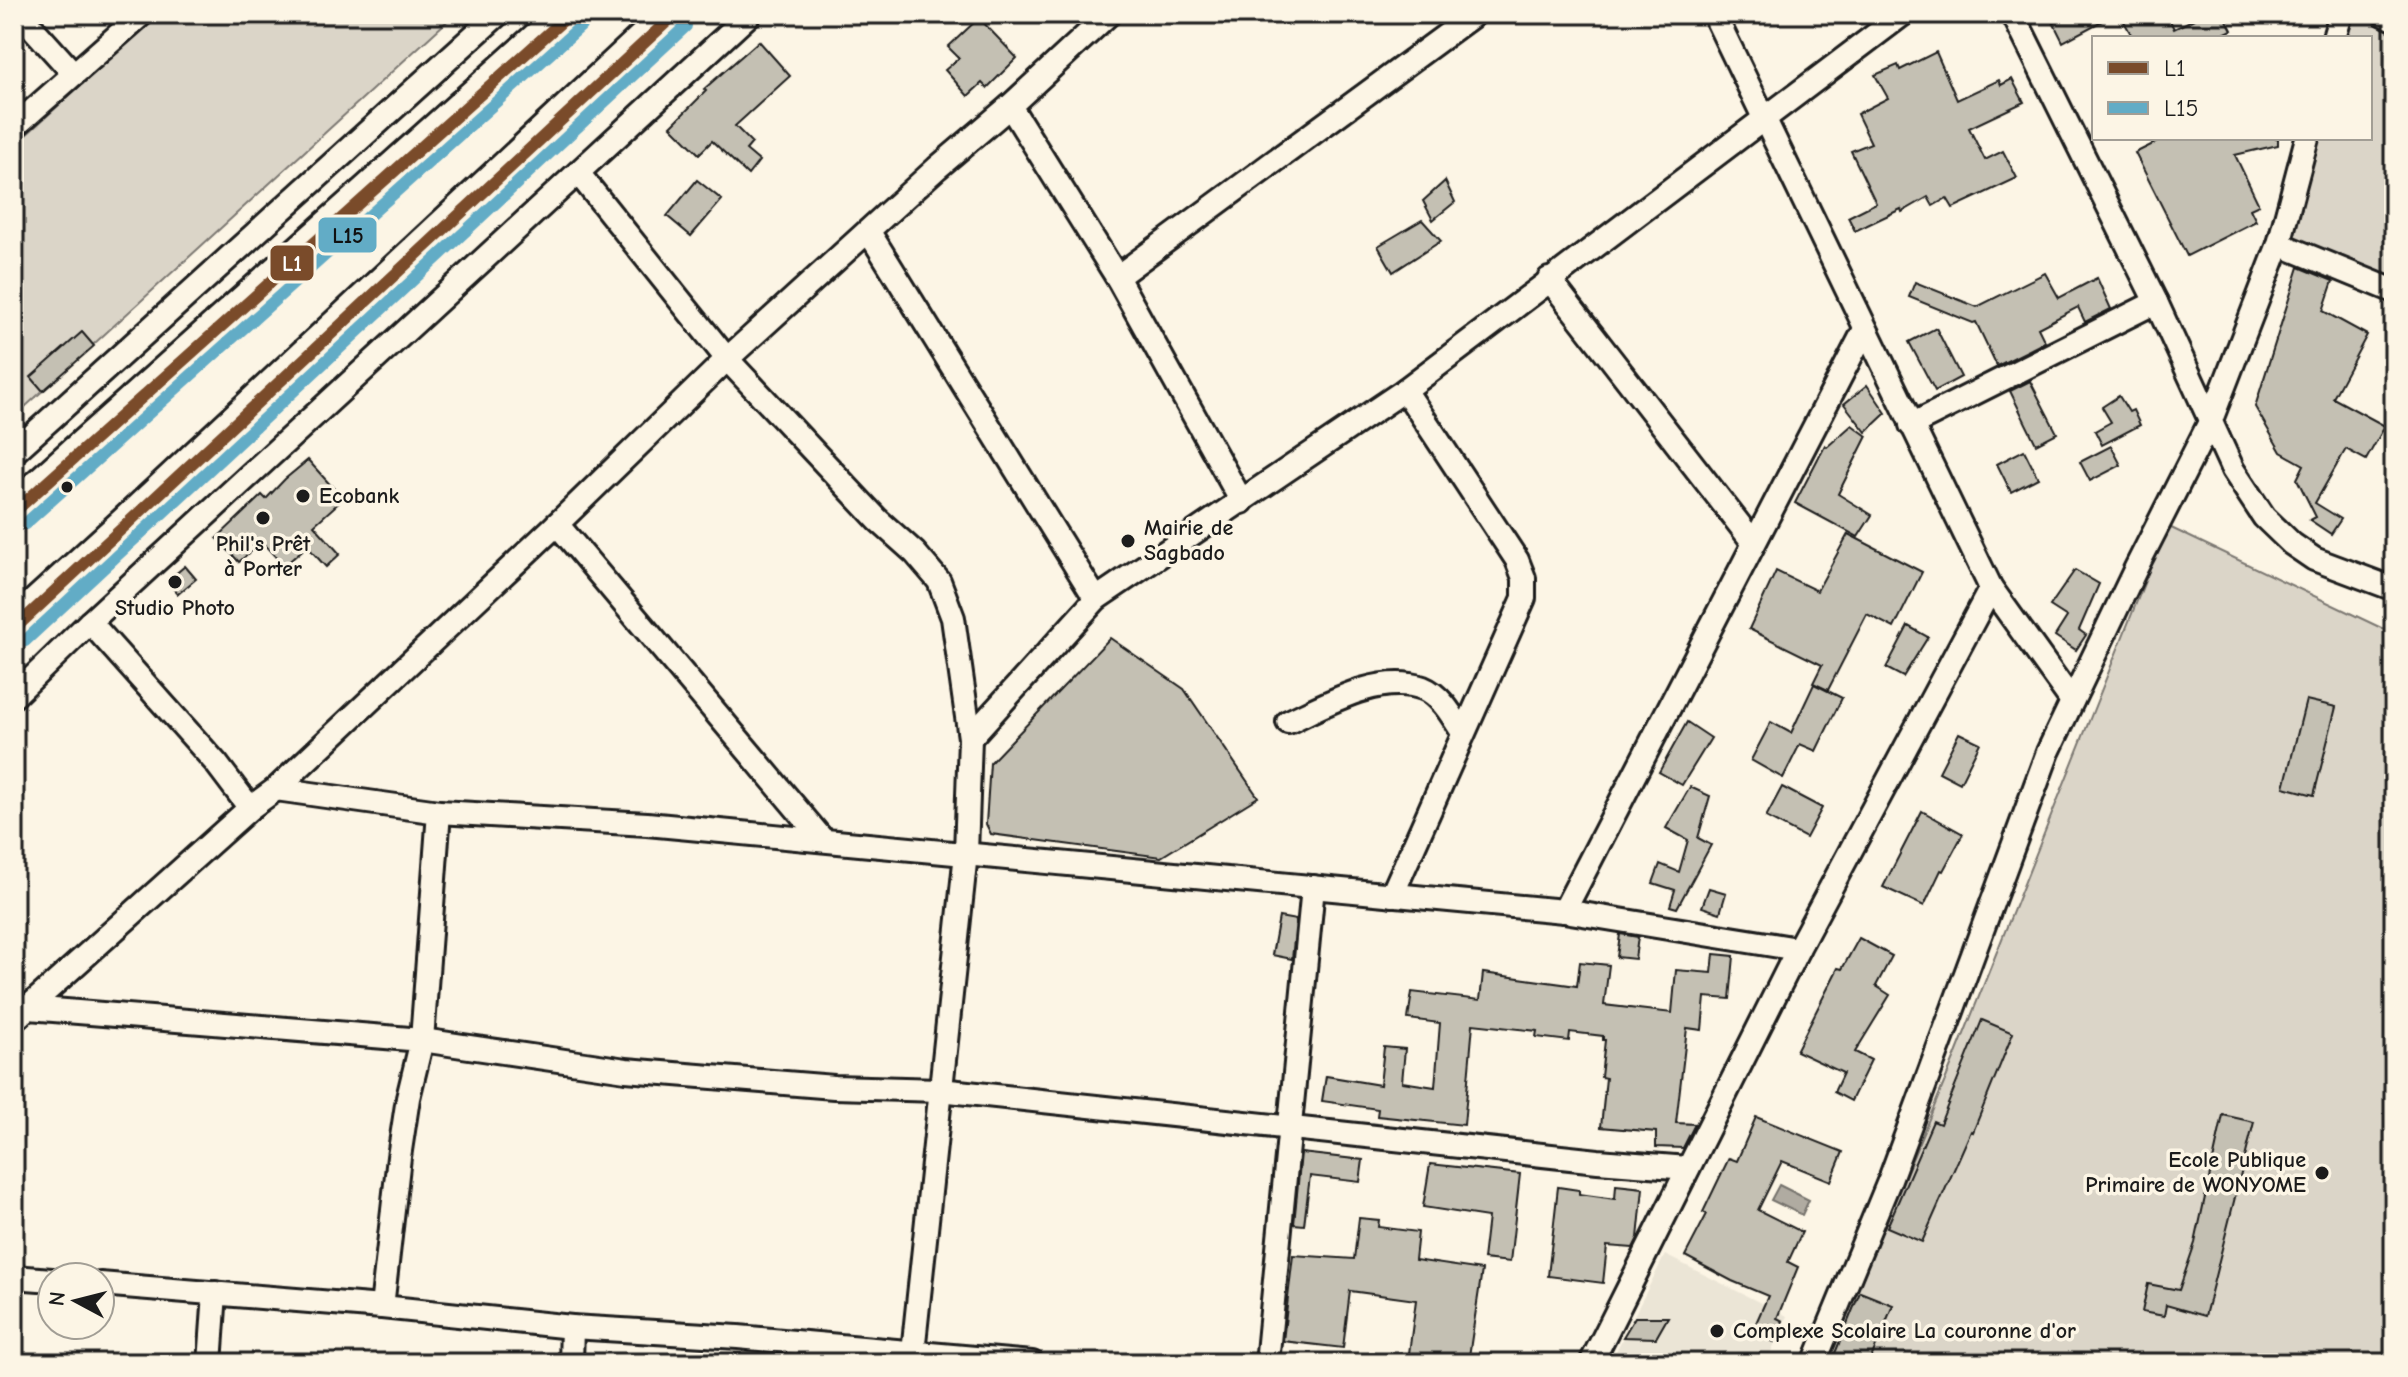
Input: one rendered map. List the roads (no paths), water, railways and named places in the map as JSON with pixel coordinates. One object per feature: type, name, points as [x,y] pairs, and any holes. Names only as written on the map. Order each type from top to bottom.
[{"type":"highway","points":[[14,512],[570,14]]},
{"type":"highway","points":[[14,629],[139,516],[675,14]]},
{"type":"street","points":[[20,14],[74,74]]},
{"type":"street","points":[[14,127],[142,14]]},
{"type":"street","points":[[14,452],[498,14]]},
{"type":"street","points":[[14,696],[90,622],[750,14]]},
{"type":"street","points":[[21,1014],[250,808],[276,789],[727,359],[1109,14]]},
{"type":"street","points":[[1117,277],[1475,14]]},
{"type":"street","points":[[1714,14],[1991,588],[2072,701]]},
{"type":"street","points":[[970,738],[1096,599],[1405,390],[1903,14]]},
{"type":"street","points":[[2013,14],[2156,302],[2233,470],[2264,517],[2292,544],[2314,559],[2394,589]]},
{"type":"street","points":[[2335,36],[2341,14]]},
{"type":"street","points":[[2384,14],[2394,19]]},
{"type":"street","points":[[1010,106],[1117,277],[1242,502]]},
{"type":"street","points":[[1814,1363],[1890,1179],[2048,752],[2211,420],[2279,244],[2306,140]]},
{"type":"street","points":[[579,174],[727,359],[939,581],[953,618],[970,738],[966,853],[913,1352]]},
{"type":"street","points":[[869,232],[1096,599]]},
{"type":"street","points":[[2279,244],[2394,291]]},
{"type":"street","points":[[1549,279],[1753,542]]},
{"type":"street","points":[[1911,425],[2156,302]]},
{"type":"street","points":[[1564,911],[1865,329]]},
{"type":"street","points":[[1392,895],[1524,598],[1524,578],[1517,560],[1405,390]]},
{"type":"street","points":[[557,524],[823,840]]},
{"type":"street","points":[[1591,1363],[1798,949],[1991,588]]},
{"type":"street","points":[[90,622],[216,763],[250,808]]},
{"type":"street","points":[[1288,722],[1364,687],[1402,686],[1424,688],[1443,703],[1463,733]]},
{"type":"street","points":[[276,789],[439,812],[647,824],[1564,911],[1798,949]]},
{"type":"street","points":[[382,1307],[405,1113],[422,1040],[439,812]]},
{"type":"street","points":[[1267,1363],[1313,887]]},
{"type":"street","points":[[21,1014],[422,1040],[626,1070],[834,1087],[940,1090],[1688,1168]]},
{"type":"street","points":[[14,1277],[36,1279]]},
{"type":"street","points":[[116,1285],[382,1307],[572,1327],[738,1337],[1032,1363]]},
{"type":"street","points":[[210,1363],[215,1293]]},
{"type":"street","points":[[571,1363],[572,1327]]},
{"type":"place","name":"Ecobank","points":[[303,496]]},
{"type":"place","name":"Phil's Prêt à Porter","points":[[263,518]]},
{"type":"place","name":"Mairie de Sagbado","points":[[1128,541]]},
{"type":"place","name":"Studio Photo","points":[[175,582]]},
{"type":"place","name":"Ecole Publique Primaire de WONYOME","points":[[2322,1173]]},
{"type":"place","name":"Complexe Scolaire La couronne d'or","points":[[1717,1331]]}]
